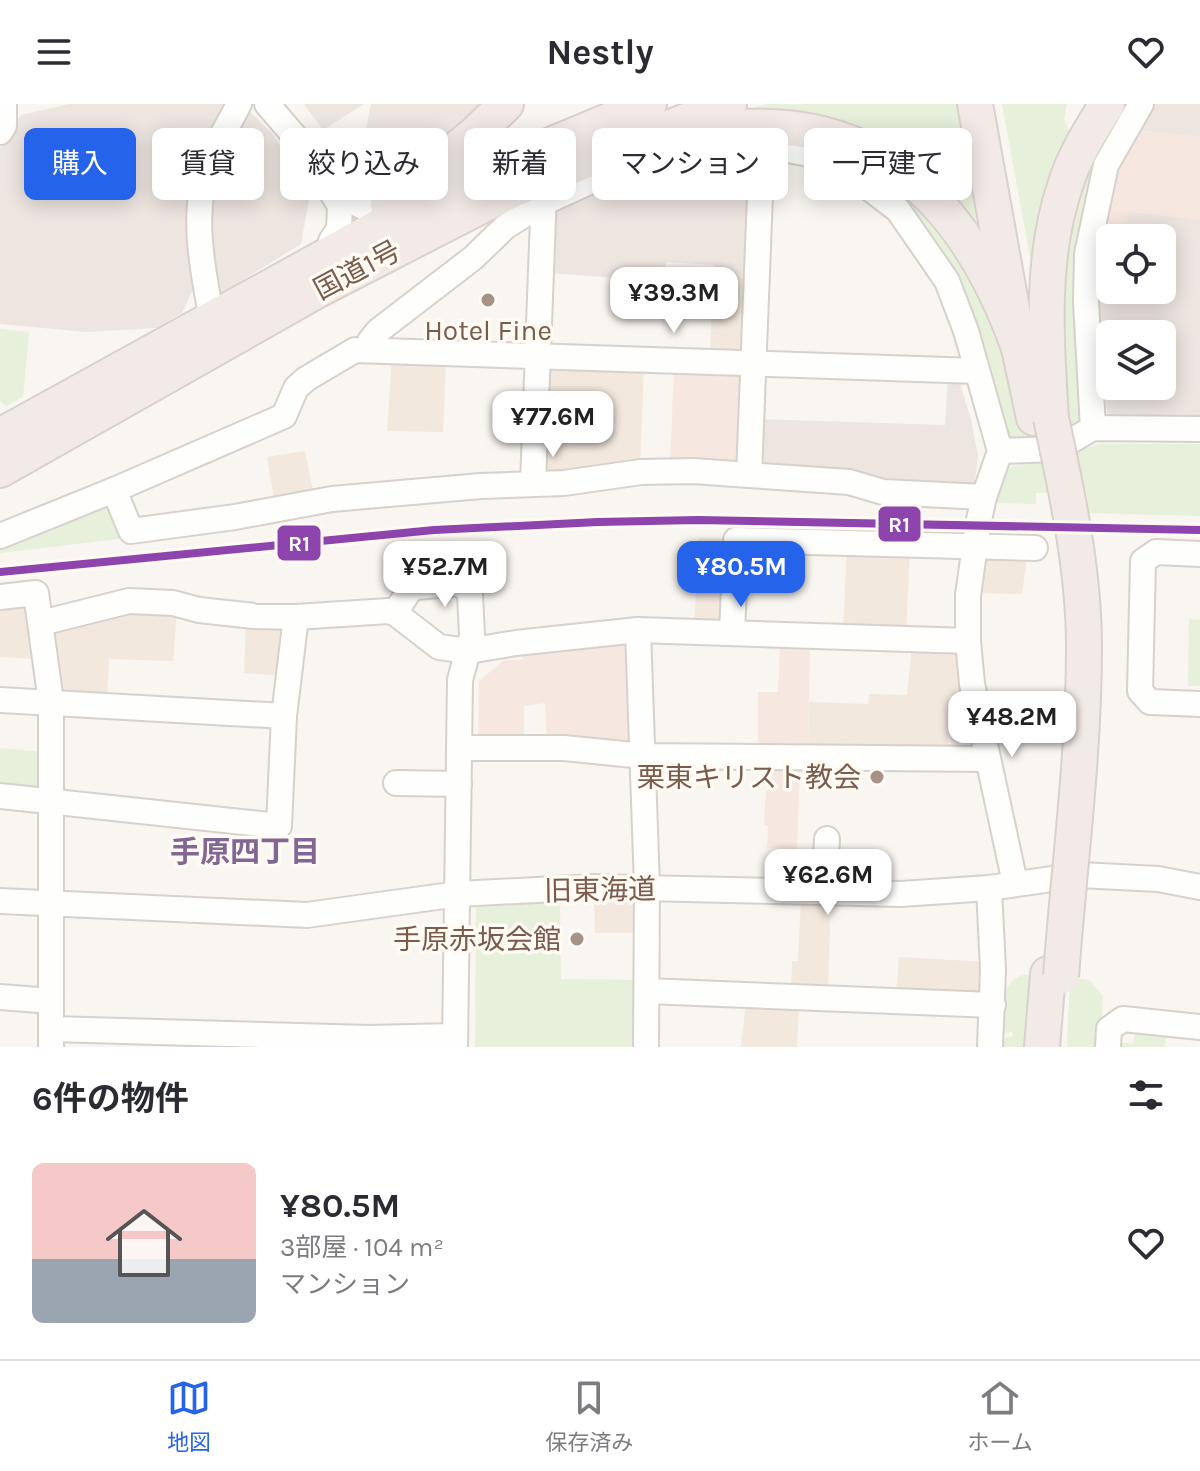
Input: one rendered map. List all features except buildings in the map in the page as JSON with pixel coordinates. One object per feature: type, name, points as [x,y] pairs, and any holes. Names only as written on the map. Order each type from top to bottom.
[{"type":"highway","points":[[0,436],[49,402],[210,309],[331,241],[377,220],[506,104]]},
{"type":"highway","name":"国道1号","points":[[0,436],[377,220],[643,112],[729,104]]},
{"type":"highway","points":[[975,104],[1019,348]]},
{"type":"highway","points":[[994,104],[1043,418]]},
{"type":"highway","points":[[1043,418],[1049,253],[1055,217],[1078,153],[1107,104]]},
{"type":"highway","points":[[643,112],[798,129],[840,141],[891,164],[941,206],[970,244],[993,285],[1019,348],[1068,501],[1084,646],[1080,735],[1054,975],[1042,1047]]},
{"type":"highway","name":"国道1号","points":[[576,165],[643,112]]},
{"type":"highway","name":"国道1号","points":[[0,470],[318,290],[492,200]]},
{"type":"highway","points":[[377,220],[382,240],[414,240]]},
{"type":"highway","points":[[1054,975],[1056,1047]]},
{"type":"street","points":[[0,132],[4,126],[4,104]]},
{"type":"street","points":[[210,309],[200,237],[203,185],[209,161],[239,104]]},
{"type":"street","points":[[267,104],[303,146],[340,206],[339,229],[331,241]]},
{"type":"street","points":[[284,104],[311,139],[347,198],[377,220]]},
{"type":"street","points":[[1093,428],[1086,302],[1087,254],[1106,165],[1141,104]]},
{"type":"street","points":[[788,150],[809,154],[856,178],[898,210],[947,281],[966,331],[1000,451],[984,497],[975,546],[968,595],[968,641],[972,684],[1015,883]]},
{"type":"street","points":[[369,350],[370,341],[378,331],[473,258],[533,200]]},
{"type":"street","points":[[533,484],[544,200]]},
{"type":"street","points":[[749,475],[760,200]]},
{"type":"street","points":[[0,536],[284,416],[296,388],[355,350],[977,371]]},
{"type":"street","points":[[1000,451],[1057,449],[1093,428],[1200,429]]},
{"type":"street","points":[[114,490],[131,531],[235,517],[332,499],[564,483],[641,472],[693,471],[849,482],[883,492],[984,497]]},
{"type":"street","points":[[732,633],[736,540],[1035,548]]},
{"type":"street","points":[[1200,554],[1156,552],[1143,561],[1140,691],[1150,702],[1200,704]]},
{"type":"street","points":[[0,597],[36,593],[51,702],[51,1038],[455,1042],[460,680],[472,636],[470,594],[461,583],[416,587],[386,612]]},
{"type":"street","points":[[41,623],[129,601],[173,603],[199,610],[254,616],[386,612],[439,647],[468,651],[638,630],[968,641]]},
{"type":"street","points":[[0,796],[279,826],[284,716],[296,617]]},
{"type":"street","points":[[638,630],[647,887],[646,1047]]},
{"type":"street","points":[[0,700],[284,716]]},
{"type":"street","points":[[459,748],[564,748],[643,756],[988,759]]},
{"type":"street","points":[[396,783],[459,784]]},
{"type":"street","points":[[824,893],[827,839]]},
{"type":"street","name":"旧東海道","points":[[0,901],[307,915],[458,894],[595,887],[901,894],[989,888],[1080,875],[1158,879],[1200,887]]},
{"type":"street","points":[[989,888],[993,1005],[990,1047]]},
{"type":"street","points":[[647,991],[993,1005]]},
{"type":"street","points":[[0,997],[51,1001]]},
{"type":"street","points":[[1108,1047],[1109,1029],[1123,1019],[1200,1027]]},
{"type":"shaded area","points":[[69,104],[230,104],[225,128],[152,128],[152,200],[211,200],[195,285],[182,313],[156,328],[86,332],[0,324],[0,148],[21,115]]},
{"type":"shaded area","points":[[304,104],[364,104],[326,128],[322,128]]},
{"type":"shaded area","points":[[371,104],[485,104],[448,134],[448,128],[366,128]]},
{"type":"shaded area","points":[[1151,104],[1200,104],[1200,137],[1135,130]]},
{"type":"shaded area","points":[[244,106],[272,133],[280,146],[280,200],[309,200],[301,244],[218,295],[208,254],[211,200],[264,200],[264,128],[234,128]]},
{"type":"shaded area","points":[[1134,130],[1200,137],[1200,220],[1129,211],[1127,224],[1101,223],[1120,154]]},
{"type":"shaded area","points":[[592,190],[592,200],[751,200],[748,278],[713,265],[667,262],[650,303],[616,303],[616,278],[549,273],[551,208],[576,200]]},
{"type":"shaded area","points":[[1128,211],[1200,220],[1200,418],[1117,417],[1107,412],[1106,400],[1176,400],[1176,320],[1100,320],[1099,304],[1176,304],[1176,224],[1127,224]]},
{"type":"shaded area","points":[[714,265],[748,278],[747,348],[741,353],[710,351]]},
{"type":"shaded area","points":[[392,358],[446,360],[443,432],[387,431]]},
{"type":"shaded area","points":[[551,363],[644,367],[640,465],[579,473],[542,472],[545,369]]},
{"type":"shaded area","points":[[674,369],[740,372],[746,378],[737,467],[670,464]]},
{"type":"shaded area","points":[[948,378],[960,383],[971,420],[978,456],[974,488],[881,485],[760,467],[758,419],[945,425]]},
{"type":"shaded area","points":[[305,451],[314,496],[275,504],[267,457]]},
{"type":"shaded area","points":[[699,538],[730,539],[726,622],[694,626]]},
{"type":"shaded area","points":[[847,549],[910,550],[906,633],[843,631]]},
{"type":"shaded area","points":[[1027,556],[1022,594],[977,593],[981,557]]},
{"type":"shaded area","points":[[25,602],[38,659],[0,657],[0,605]]},
{"type":"shaded area","points":[[132,608],[177,611],[173,661],[109,659],[107,699],[62,696],[54,628]]},
{"type":"shaded area","points":[[246,622],[283,624],[283,676],[244,673]]},
{"type":"shaded area","points":[[626,639],[632,644],[636,743],[547,742],[545,703],[524,706],[524,741],[478,740],[479,681],[504,660],[522,660],[523,654],[531,654],[533,648]]},
{"type":"shaded area","points":[[780,643],[810,644],[808,751],[758,750],[758,692],[778,692]]},
{"type":"shaded area","points":[[912,647],[957,648],[967,696],[949,696],[948,753],[808,751],[809,702],[868,704],[869,694],[907,695]]},
{"type":"shaded area","points":[[770,765],[800,765],[797,849],[767,848],[768,826],[764,825],[766,791],[770,790]]},
{"type":"shaded area","points":[[594,893],[635,893],[639,933],[595,933]]},
{"type":"shaded area","points":[[801,899],[831,901],[828,992],[791,990],[792,961],[798,961]]},
{"type":"shaded area","points":[[899,957],[987,962],[987,993],[896,994]]},
{"type":"shaded area","points":[[746,1003],[799,1005],[797,1047],[741,1047]]},
{"type":"green space","points":[[766,104],[966,104],[970,128],[804,128],[804,144],[788,138],[788,128],[763,128],[730,115]]},
{"type":"green space","points":[[1002,104],[1067,104],[1064,120],[1074,139],[1035,284]]},
{"type":"green space","points":[[972,137],[995,263],[946,200],[972,200]]},
{"type":"green space","points":[[1087,155],[1096,174],[1082,418],[1072,431],[1056,391],[1052,283]]},
{"type":"green space","points":[[875,200],[915,200],[982,289],[1017,392],[1027,441],[1008,438],[926,237]]},
{"type":"green space","points":[[0,329],[29,332],[23,397],[6,406],[0,401]]},
{"type":"green space","points":[[1100,444],[1200,444],[1200,516],[1089,513],[1086,492],[1036,493],[1036,504],[993,503],[1001,477],[1011,467]]},
{"type":"green space","points":[[105,502],[113,504],[127,538],[0,553],[0,545]]},
{"type":"green space","points":[[1189,619],[1200,620],[1200,686],[1188,686]]},
{"type":"green space","points":[[0,748],[43,752],[39,790],[0,788]]},
{"type":"green space","points":[[560,896],[561,979],[639,980],[638,1047],[475,1047],[476,902]]},
{"type":"green space","points":[[1023,975],[1038,975],[1031,1047],[1000,1047],[1001,1039],[1013,1036],[1012,1032],[1002,1033],[1006,991],[1015,979]]},
{"type":"green space","points":[[1070,977],[1089,980],[1103,996],[1100,1047],[1067,1047]]},
{"type":"green space","points":[[1136,1027],[1167,1030],[1165,1047],[1115,1047],[1115,1042],[1133,1044]]},
{"type":"transit line","name":"R1","points":[[0,572],[434,530],[598,522],[698,520],[1200,530]]},
{"type":"place","name":"Hotel Fine","points":[[488,300]]},
{"type":"place","name":"栗東キリスト教会","points":[[877,777]]},
{"type":"place","name":"手原赤坂会館","points":[[577,939]]},
{"type":"district","name":"手原四丁目","points":[[245,852]]}]
